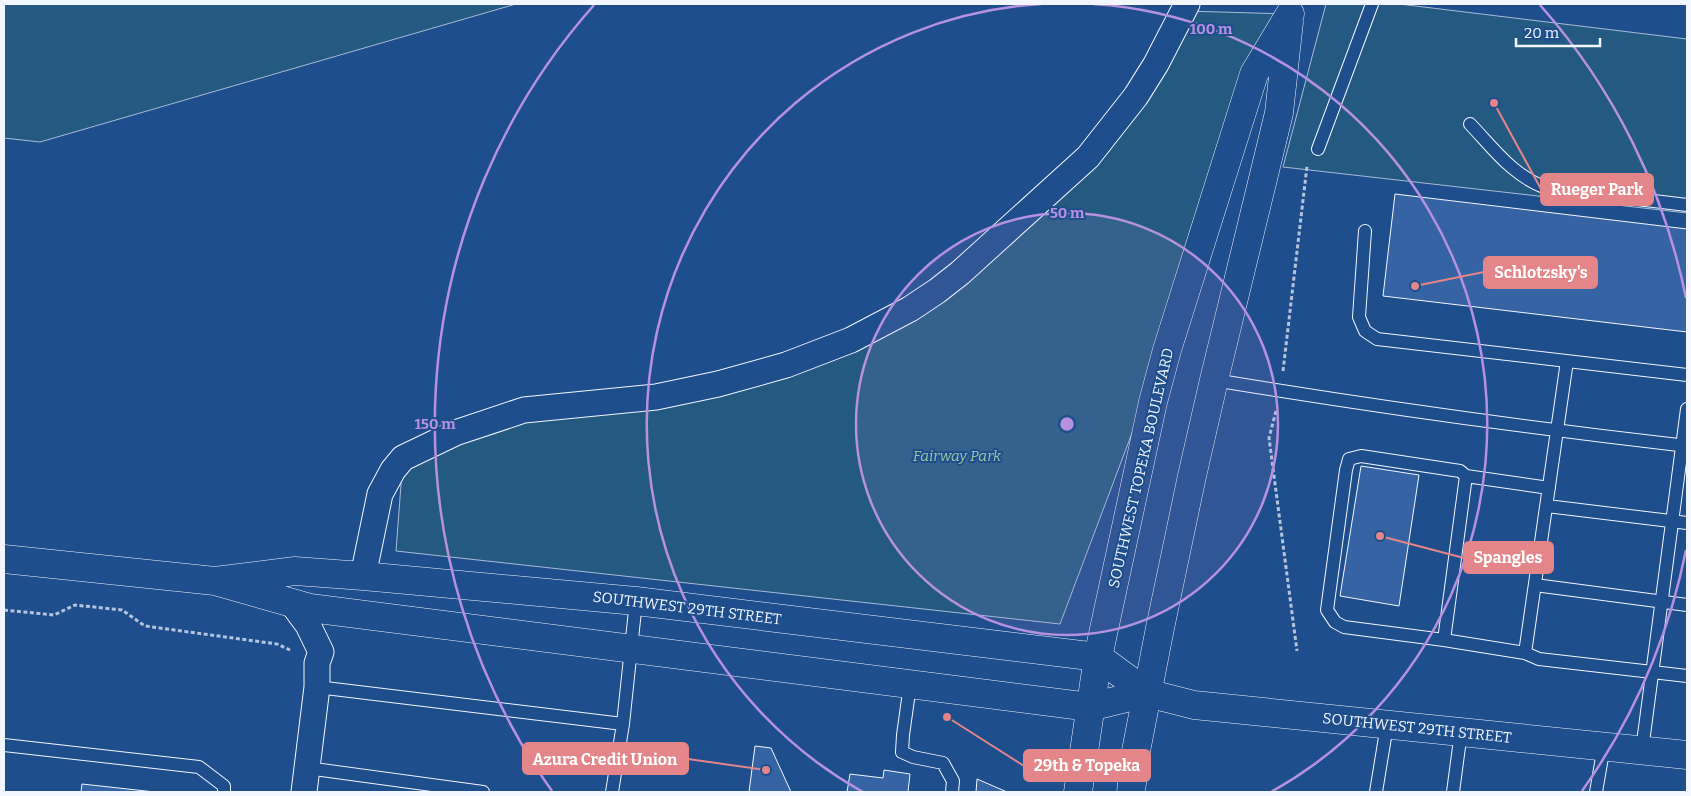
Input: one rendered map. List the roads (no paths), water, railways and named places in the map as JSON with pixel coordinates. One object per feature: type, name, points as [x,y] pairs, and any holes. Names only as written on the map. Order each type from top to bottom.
[{"type":"main road","name":"SOUTHWEST TOPEKA BOULEVARD","points":[[1131,792],[1135,756],[1147,693],[1214,380],[1280,113],[1291,9]]},
{"type":"main road","name":"SOUTHWEST TOPEKA BOULEVARD","points":[[1078,792],[1098,657],[1147,429],[1167,350],[1254,74],[1291,9]]},
{"type":"main road","name":"SOUTHWEST 29TH STREET","points":[[4,559],[215,581],[310,608],[1090,707],[1147,693]]},
{"type":"main road","name":"SOUTHWEST 29TH STREET","points":[[215,581],[295,571],[636,601],[1098,657],[1147,693],[1194,705],[1687,755]]},
{"type":"street","points":[[363,576],[380,494],[392,470],[403,458],[455,433],[524,410],[656,397],[718,384],[786,365],[851,340],[910,309],[936,291],[960,273],[1088,157],[1136,96],[1156,64],[1187,4]]},
{"type":"street","points":[[291,602],[308,625],[321,652],[305,780]]},
{"type":"lane","points":[[1318,149],[1372,4]]},
{"type":"lane","points":[[1470,124],[1518,174],[1530,182],[1546,188],[1687,205]]},
{"type":"lane","points":[[1365,231],[1359,317],[1365,331],[1378,339],[1687,375]]},
{"type":"lane","points":[[1525,653],[1567,361]]},
{"type":"lane","points":[[1214,380],[1557,430],[1685,446]]},
{"type":"lane","points":[[1642,750],[1651,672],[1685,446],[1687,409]]},
{"type":"lane","points":[[1549,488],[1466,476],[1460,471],[1361,456],[1350,459],[1346,470],[1327,610],[1335,622],[1344,627],[1525,653],[1539,659],[1687,676]]},
{"type":"lane","points":[[1444,640],[1466,476]]},
{"type":"lane","points":[[1547,506],[1687,523]]},
{"type":"lane","points":[[1535,585],[1687,605]]},
{"type":"lane","points":[[612,792],[636,601]]},
{"type":"lane","points":[[317,675],[622,724]]},
{"type":"lane","points":[[910,685],[902,752],[914,758],[943,763],[953,781],[952,792]]},
{"type":"lane","points":[[1376,792],[1387,725]]},
{"type":"lane","points":[[1453,792],[1461,732]]},
{"type":"lane","points":[[4,745],[199,767],[224,786],[224,792]]},
{"type":"lane","points":[[1596,792],[1604,746]]},
{"type":"lane","points":[[305,780],[482,792]]},
{"type":"place","name":"Rueger Park","points":[[1494,103]]},
{"type":"place","name":"Schlotzsky's","points":[[1415,286]]},
{"type":"place","name":"Spangles","points":[[1380,536]]},
{"type":"place","name":"29th & Topeka","points":[[947,717]]},
{"type":"place","name":"Azura Credit Union","points":[[766,770]]},
{"type":"park label","name":"Fairway Park","points":[[957,456]]}]
